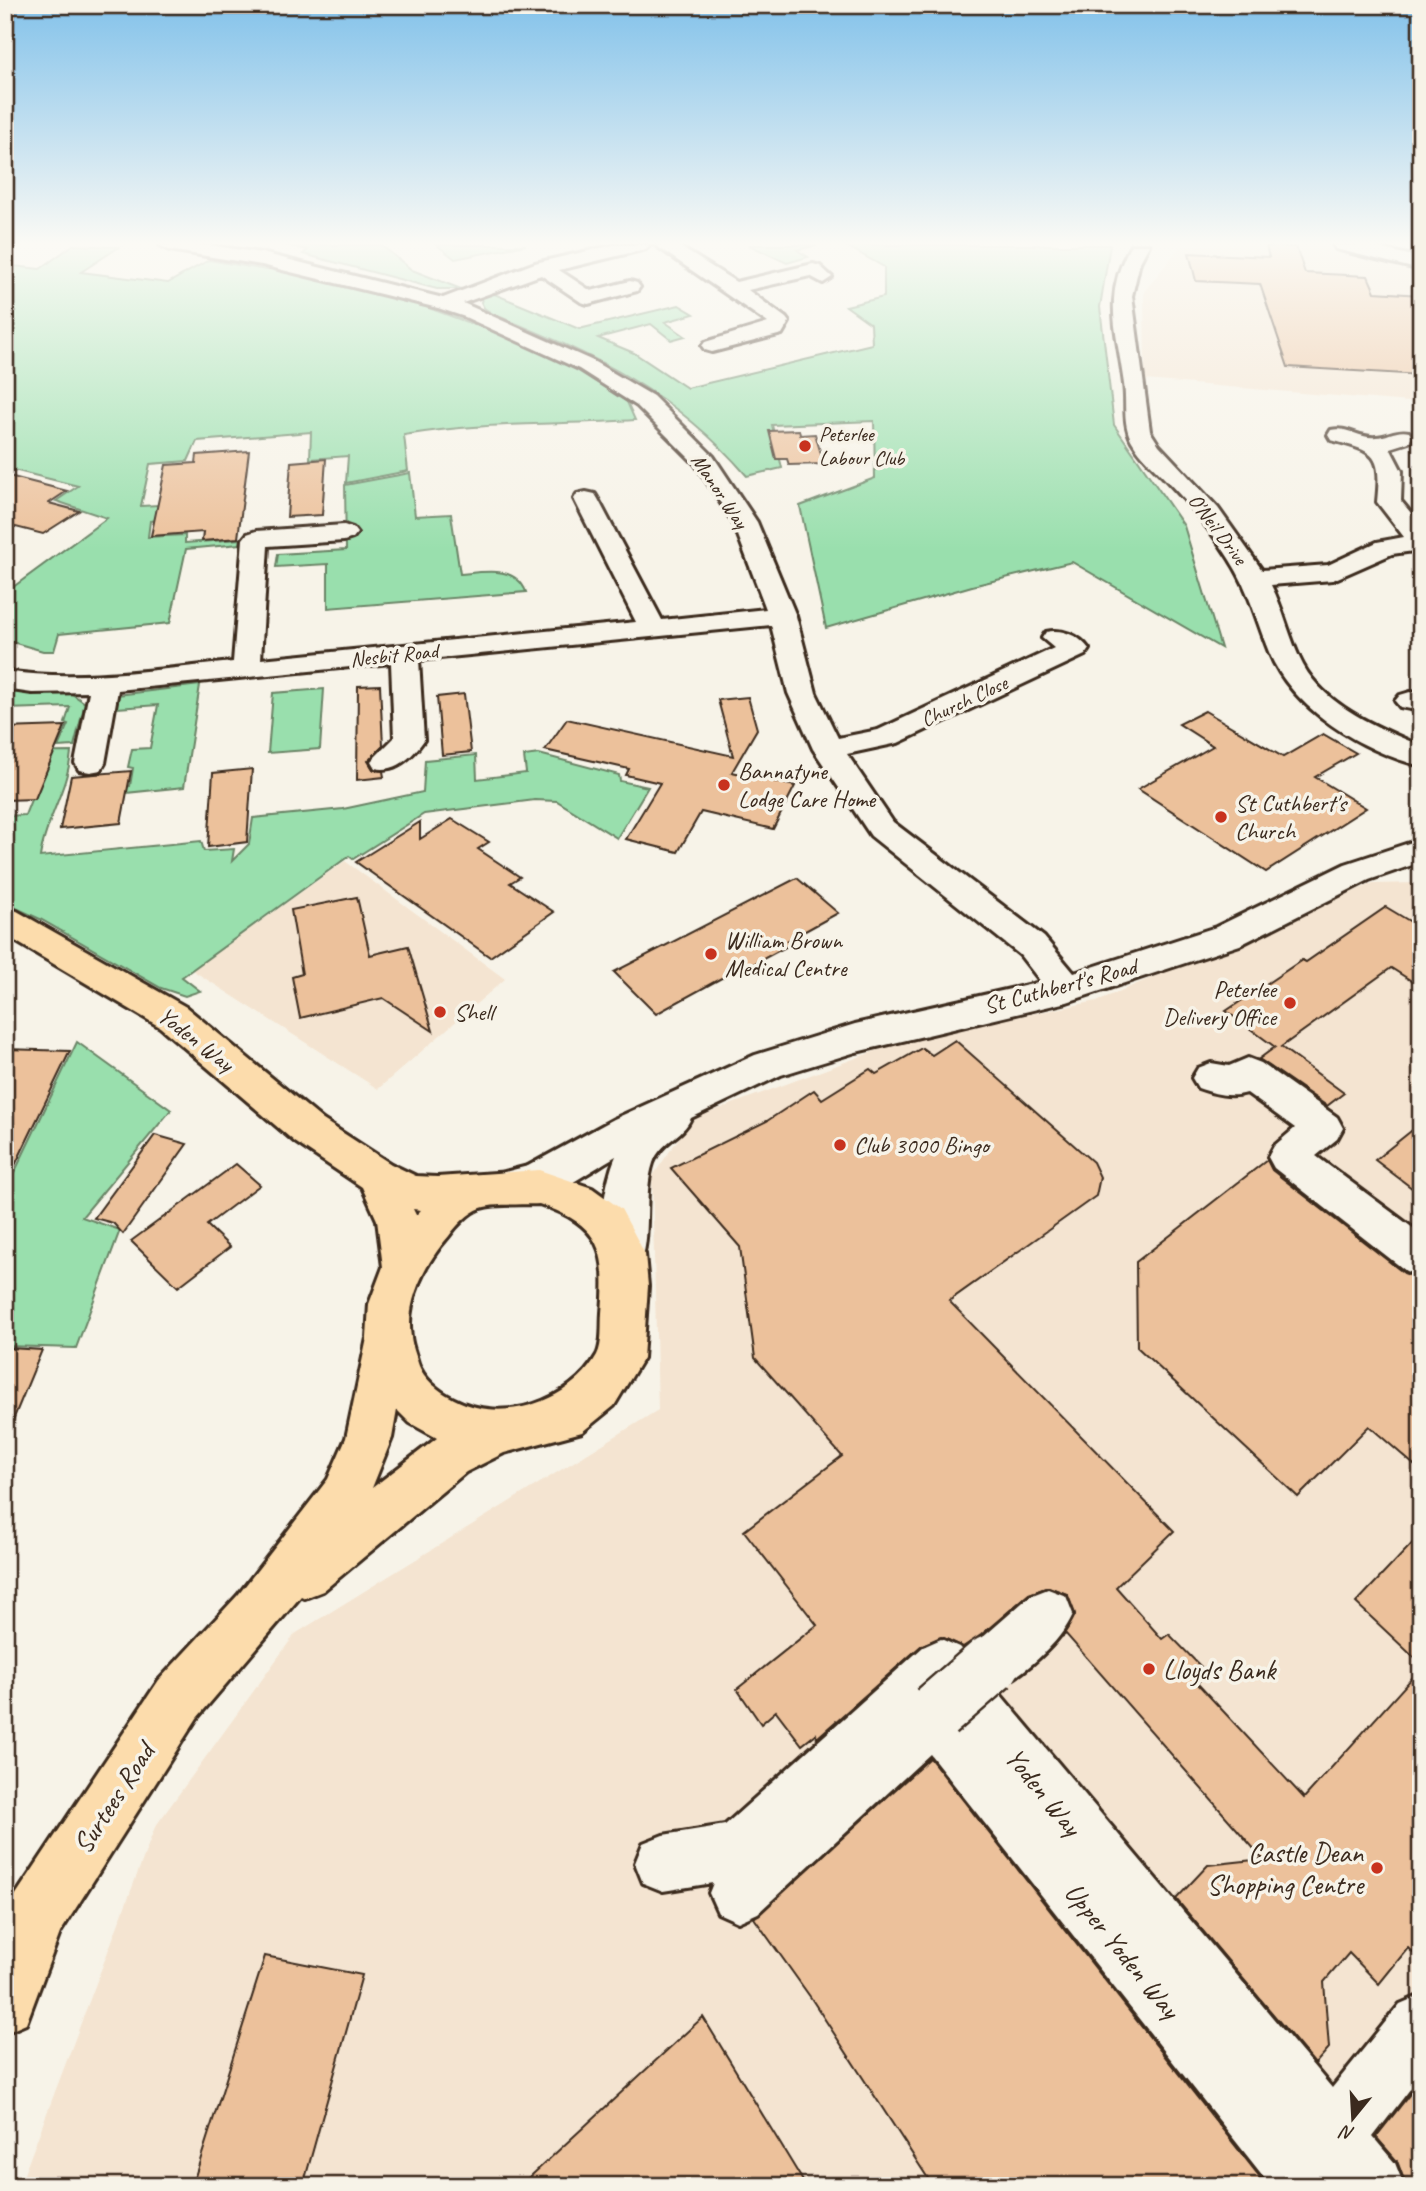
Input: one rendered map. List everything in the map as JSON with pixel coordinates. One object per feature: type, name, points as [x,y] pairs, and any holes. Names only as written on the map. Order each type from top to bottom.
[{"type":"main road","name":"Yoden Way","points":[[5,919],[173,1017],[309,1131],[377,1176],[411,1192],[437,1194],[487,1190]]},
{"type":"main road","points":[[377,1176],[398,1220],[404,1267]]},
{"type":"main road","points":[[539,1188],[578,1200],[606,1221],[624,1254],[625,1297],[621,1358],[598,1391],[566,1417],[498,1433],[457,1425],[426,1408],[401,1382],[388,1336],[391,1304],[404,1267],[422,1236],[442,1214],[487,1190],[539,1188]]},
{"type":"main road","name":"Surtees Road","points":[[5,2003],[36,1917],[177,1699],[256,1613],[304,1553],[345,1495],[369,1438],[388,1336]]},
{"type":"main road","name":"Surtees Road","points":[[256,1613],[449,1456],[498,1433]]},
{"type":"street","name":"Manor Way","points":[[547,347],[586,365],[645,401],[705,461],[744,522],[782,617],[802,693],[828,750],[882,829],[1032,946],[1067,989]]},
{"type":"street","name":"O'Neil Drive","points":[[1128,347],[1136,387],[1133,413],[1144,442],[1216,520],[1255,578],[1290,672],[1305,688],[1345,718],[1421,757]]},
{"type":"street","points":[[1255,578],[1333,572],[1386,547],[1421,541],[1389,502],[1393,473],[1388,459],[1375,445],[1339,435]]},
{"type":"street","points":[[1375,445],[1401,437]]},
{"type":"street","points":[[586,499],[653,629]]},
{"type":"street","points":[[246,670],[256,539],[344,533]]},
{"type":"street","name":"Nesbit Road","points":[[5,680],[32,684],[105,683],[782,617]]},
{"type":"street","name":"Church Close","points":[[828,750],[887,737],[1075,649],[1056,638]]},
{"type":"street","points":[[386,761],[409,740],[405,654]]},
{"type":"street","points":[[90,763],[105,683]]},
{"type":"street","name":"St Cuthbert's Road","points":[[487,1190],[537,1181],[628,1130],[768,1065],[855,1038],[1067,989],[1228,936],[1357,872],[1421,850]]},
{"type":"street","points":[[1211,1078],[1235,1082],[1248,1073],[1323,1128],[1288,1157],[1421,1258]]},
{"type":"street","name":"St Cuthbert's Road","points":[[624,1254],[624,1203],[645,1139],[692,1101]]},
{"type":"street","points":[[738,1893],[1048,1614]]},
{"type":"street","name":"Yoden Way","points":[[663,1863],[738,1851],[941,1665],[1319,2162],[1372,2186]]},
{"type":"street","name":"Upper Yoden Way","points":[[934,1714],[1319,2162]]},
{"type":"street","points":[[1319,2162],[1421,2025]]},
{"type":"shaded area","points":[[1145,347],[1421,347],[1421,403],[1145,380]]},
{"type":"shaded area","points":[[345,861],[505,979],[378,1089],[192,970]]},
{"type":"shaded area","points":[[1421,883],[1421,2186],[24,2186],[24,2174],[155,1827],[295,1634],[658,1410],[652,1177],[692,1119],[910,1038],[1097,1001],[1371,884]]},
{"type":"green space","points":[[5,347],[530,347],[577,369],[627,402],[635,420],[491,426],[404,435],[408,471],[346,483],[348,456],[310,459],[311,432],[197,441],[188,461],[150,464],[141,506],[196,503],[194,517],[150,521],[148,537],[185,535],[185,543],[241,539],[240,544],[186,549],[170,623],[59,634],[54,651],[43,651],[5,640],[5,593],[107,518],[56,501],[78,486],[5,468]]},
{"type":"green space","points":[[570,347],[620,347],[634,353],[687,388],[858,347],[1105,347],[1114,425],[1184,526],[1221,648],[1072,562],[972,586],[826,628],[800,506],[875,478],[874,421],[772,425],[782,468],[747,476],[719,446],[661,398],[631,378]]},
{"type":"green space","points":[[410,473],[415,516],[451,514],[460,574],[507,574],[521,583],[526,592],[328,608],[328,564],[276,567],[278,554],[346,550],[345,485]]},
{"type":"green space","points":[[200,685],[184,787],[67,799],[70,792],[130,786],[133,768],[128,767],[132,749],[150,748],[158,705],[117,708],[114,706],[117,695]]},
{"type":"green space","points":[[324,689],[320,749],[268,753],[273,693]]},
{"type":"green space","points":[[5,692],[72,694],[85,703],[74,746],[58,747],[68,724],[65,723],[70,707],[5,709]]},
{"type":"green space","points":[[71,752],[66,779],[40,857],[201,841],[204,851],[234,849],[232,861],[249,844],[253,818],[343,809],[423,792],[425,760],[476,755],[477,779],[526,773],[524,756],[539,754],[619,775],[620,781],[648,787],[617,838],[557,801],[535,800],[424,814],[353,859],[349,856],[182,977],[200,991],[185,996],[161,988],[40,919],[5,903],[5,816],[25,815],[45,764],[5,753]]},
{"type":"green space","points":[[77,1042],[171,1110],[82,1217],[120,1230],[76,1348],[5,1346],[5,1192]]},
{"type":"building","points":[[1281,347],[1421,347],[1421,375],[1288,367]]},
{"type":"building","name":"Peterlee Labour Club","points":[[799,430],[800,435],[815,434],[824,464],[789,465],[787,459],[776,459],[769,431]]},
{"type":"building","points":[[249,451],[238,538],[202,541],[203,532],[151,536],[166,465],[196,463],[197,455]]},
{"type":"building","points":[[326,459],[322,515],[287,517],[291,462]]},
{"type":"building","points":[[5,475],[67,491],[49,503],[79,511],[43,534],[12,526],[5,530]]},
{"type":"building","points":[[380,685],[383,746],[368,761],[373,769],[383,771],[384,777],[357,780],[358,686]]},
{"type":"building","points":[[464,694],[471,752],[442,755],[437,697]]},
{"type":"building","name":"Bannatyne Lodge Care Home","points":[[748,697],[757,729],[732,772],[795,786],[773,829],[701,812],[678,852],[626,839],[660,783],[626,775],[629,769],[545,750],[567,719],[733,756],[718,700]]},
{"type":"building","points":[[1205,711],[1283,757],[1323,734],[1356,753],[1315,777],[1366,808],[1266,872],[1138,789],[1213,746],[1179,724]]},
{"type":"building","points":[[65,726],[35,799],[5,800],[5,728]]},
{"type":"building","points":[[252,769],[247,842],[208,847],[213,773]]},
{"type":"building","points":[[131,771],[121,823],[60,829],[71,776]]},
{"type":"building","points":[[452,819],[489,842],[478,849],[520,877],[510,883],[554,912],[490,957],[356,862],[420,822],[420,839]]},
{"type":"building","name":"William Brown Medical Centre","points":[[797,878],[838,913],[787,941],[791,944],[750,966],[747,964],[656,1014],[614,972]]},
{"type":"building","points":[[357,897],[370,955],[408,946],[433,1031],[383,998],[300,1018],[292,977],[302,974],[291,910]]},
{"type":"building","points":[[1386,907],[1421,928],[1421,987],[1391,968],[1281,1047],[1344,1093],[1327,1106],[1259,1059],[1275,1047],[1226,1011],[1302,960],[1306,962]]},
{"type":"building","points":[[955,1040],[1093,1162],[1100,1177],[1096,1196],[949,1301],[1174,1531],[1116,1587],[1162,1639],[1169,1634],[1207,1673],[1197,1683],[1304,1798],[1421,1668],[1421,1961],[1408,1948],[1379,1984],[1349,1953],[1324,1982],[1329,2048],[1315,2064],[1176,1899],[1208,1865],[1263,1859],[1066,1634],[1062,1637],[1075,1615],[1067,1594],[1049,1587],[1029,1594],[963,1647],[942,1637],[922,1645],[817,1738],[816,1734],[802,1745],[776,1711],[761,1724],[737,1689],[817,1625],[744,1531],[842,1456],[755,1358],[740,1247],[671,1168],[767,1121],[814,1090],[822,1099],[870,1069],[876,1074],[922,1048],[932,1055]]},
{"type":"building","points":[[5,1049],[70,1051],[5,1186]]},
{"type":"building","points":[[1421,1123],[1421,1195],[1375,1160]]},
{"type":"building","points":[[155,1135],[187,1144],[123,1234],[113,1223],[94,1218]]},
{"type":"building","points":[[1267,1160],[1272,1170],[1404,1273],[1421,1279],[1421,1471],[1369,1426],[1298,1497],[1137,1347],[1136,1262]]},
{"type":"building","points":[[236,1164],[260,1185],[207,1225],[230,1247],[178,1287],[131,1241]]},
{"type":"building","points":[[10,1348],[42,1350],[6,1437],[5,1359]]},
{"type":"building","points":[[1421,1534],[1421,1664],[1356,1603]]},
{"type":"building","points":[[930,1758],[1267,2186],[933,2186],[811,1998],[754,1918]]},
{"type":"building","points":[[265,1956],[362,1975],[303,2186],[192,2186]]},
{"type":"building","points":[[703,2017],[806,2186],[520,2186]]},
{"type":"building","points":[[1421,2080],[1421,2186],[1411,2186],[1403,2177],[1397,2161],[1376,2137]]},
{"type":"place","name":"Peterlee Labour Club","points":[[805,446]]},
{"type":"place","name":"Bannatyne Lodge Care Home","points":[[724,785]]},
{"type":"place","name":"St Cuthbert's Church","points":[[1221,817]]},
{"type":"place","name":"William Brown Medical Centre","points":[[711,954]]},
{"type":"place","name":"Peterlee Delivery Office","points":[[1290,1003]]},
{"type":"place","name":"Shell","points":[[440,1012]]},
{"type":"place","name":"Club 3000 Bingo","points":[[840,1145]]},
{"type":"place","name":"Lloyds Bank","points":[[1149,1669]]},
{"type":"place","name":"Castle Dean Shopping Centre","points":[[1377,1868]]}]
